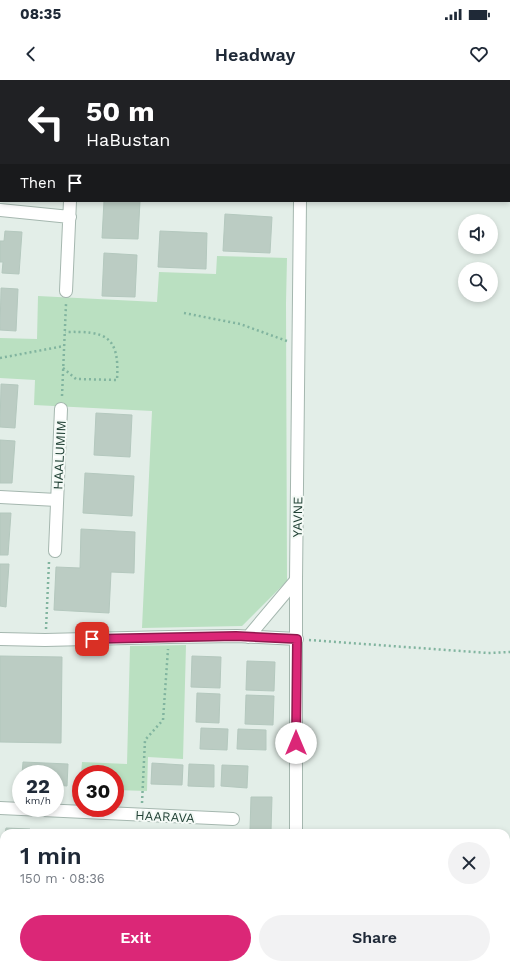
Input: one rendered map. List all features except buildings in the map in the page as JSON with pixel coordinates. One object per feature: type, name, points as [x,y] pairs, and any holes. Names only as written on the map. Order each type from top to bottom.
[{"type":"street","points":[[66,291],[70,202]]},
{"type":"street","name":"YAVNE","points":[[296,829],[296,580],[300,202]]},
{"type":"street","points":[[0,210],[70,217]]},
{"type":"street","name":"HAALUMIM","points":[[55,550],[61,409]]},
{"type":"street","name":"HAALUMIM","points":[[0,497],[57,500]]},
{"type":"street","points":[[248,636],[296,580]]},
{"type":"street","points":[[0,639],[45,640],[248,636],[297,639]]},
{"type":"street","name":"HAARAVA","points":[[0,808],[233,819]]},
{"type":"path","points":[[61,409],[66,291]]},
{"type":"path","points":[[184,313],[240,324],[298,346]]},
{"type":"path","points":[[63,368],[76,378],[117,380],[117,359],[111,342],[96,333],[65,332]]},
{"type":"path","points":[[0,358],[64,346]]},
{"type":"path","points":[[45,640],[50,560],[54,560],[55,550]]},
{"type":"path","points":[[141,814],[145,740],[163,720],[169,637]]},
{"type":"path","points":[[297,639],[488,653],[510,652]]},
{"type":"green space","points":[[217,256],[287,258],[287,581],[242,626],[142,628],[152,411],[34,405],[35,380],[0,378],[0,338],[37,339],[38,296],[157,302],[159,272],[216,274]]},
{"type":"green space","points":[[186,645],[183,759],[148,757],[147,791],[124,790],[124,765],[82,765],[82,762],[127,764],[130,646]]},
{"type":"route","points":[[92,639],[236,636],[297,639],[296,743]]}]
